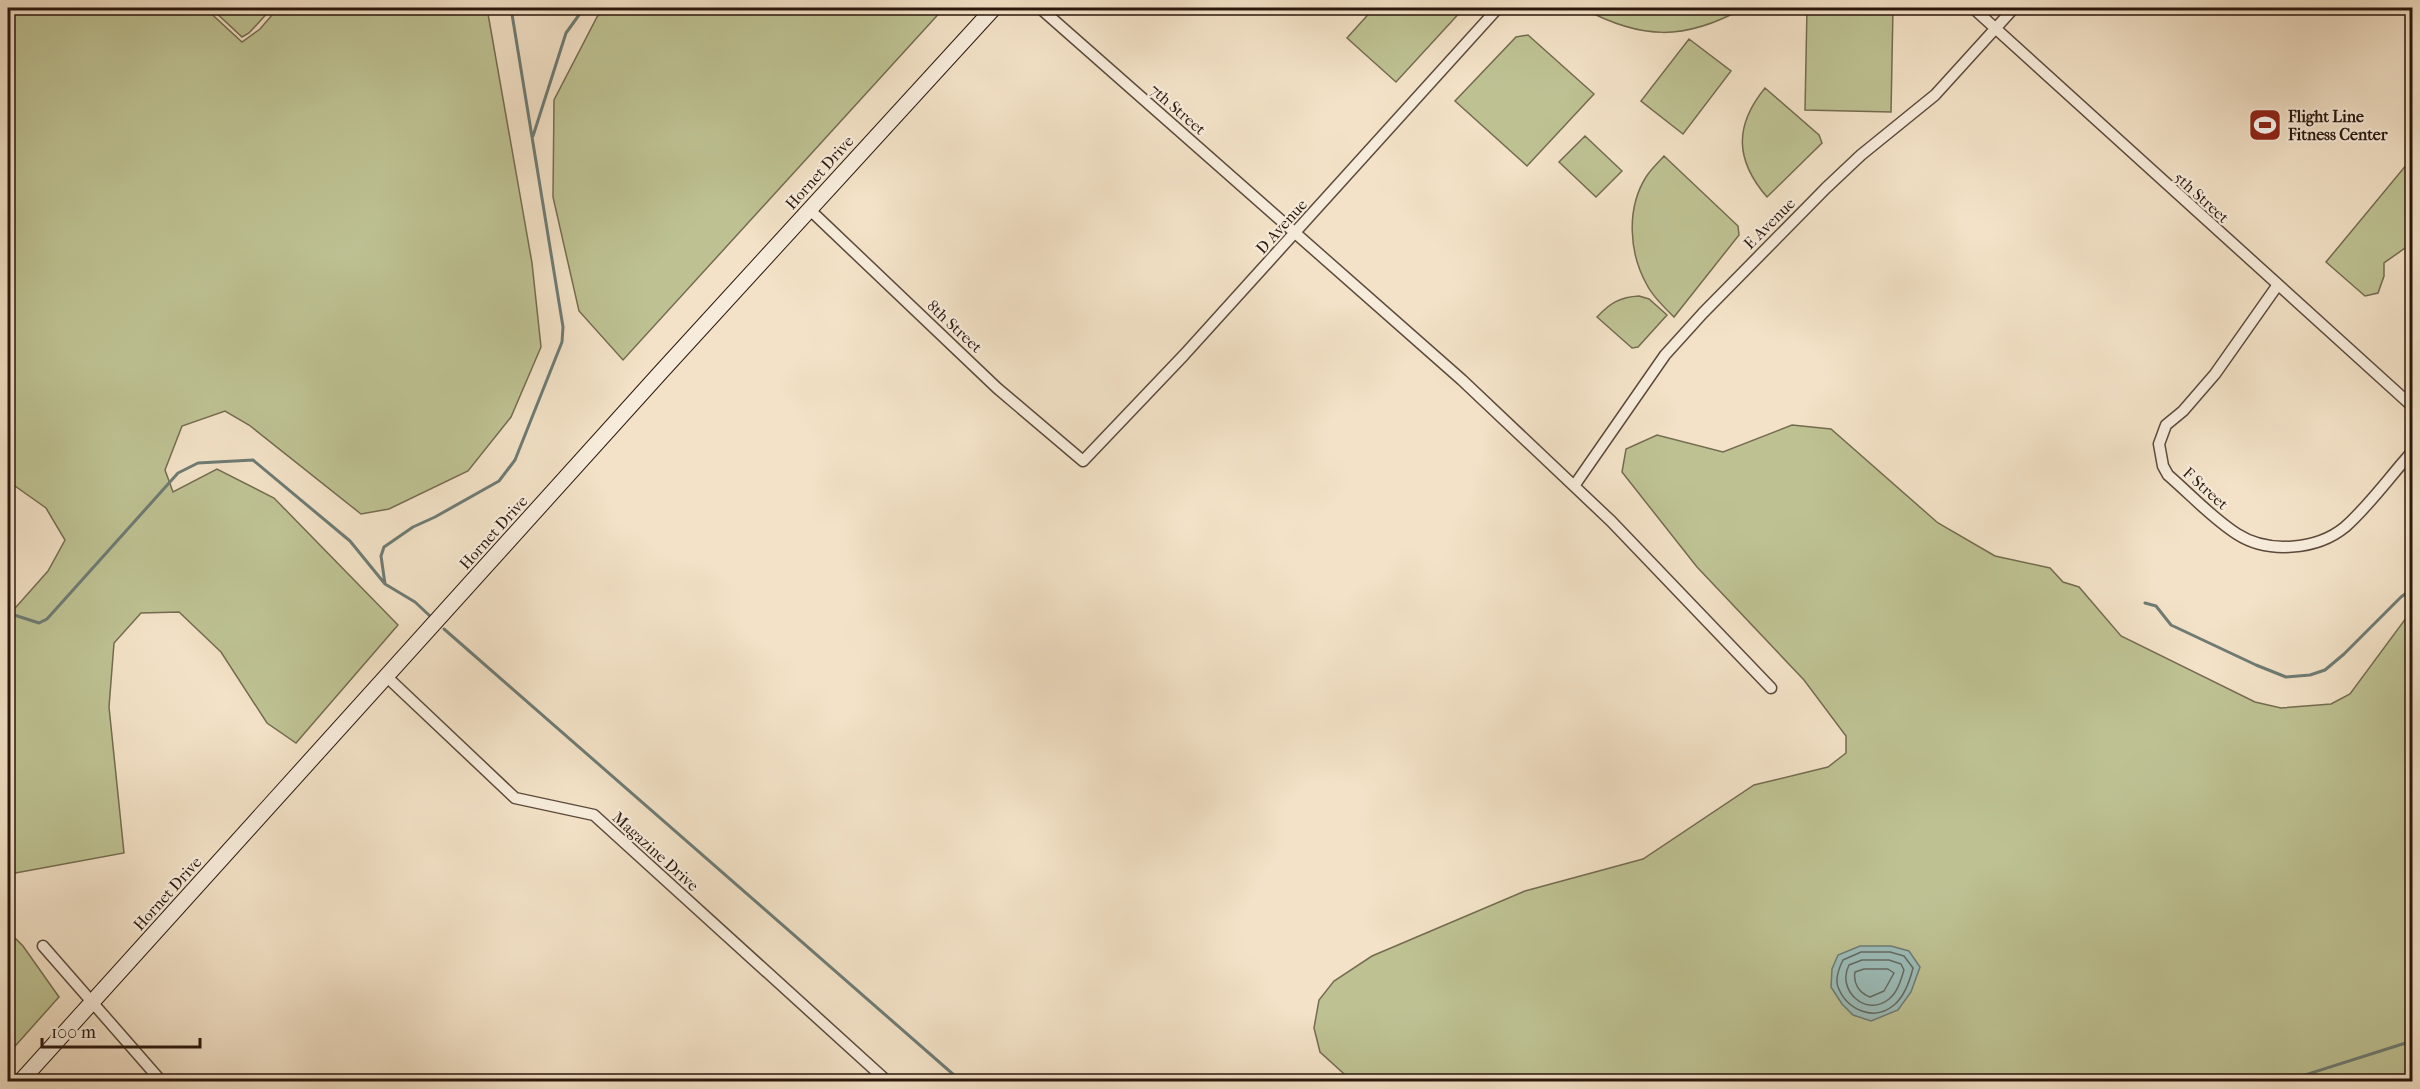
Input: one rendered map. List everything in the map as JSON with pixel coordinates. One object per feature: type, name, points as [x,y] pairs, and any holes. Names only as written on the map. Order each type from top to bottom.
[{"type":"main road","name":"Hornet Drive","points":[[20,1082],[809,209],[994,8]]},
{"type":"street","name":"7th Street","points":[[1040,8],[1462,380],[1611,521],[1771,688]]},
{"type":"street","name":"D Avenue","points":[[1083,461],[1184,355],[1498,8]]},
{"type":"street","name":"5th Street","points":[[1973,8],[2412,406]]},
{"type":"street","name":"E Avenue","points":[[1574,486],[1665,355],[1703,313],[1826,188],[1861,155],[1935,94],[2014,8]]},
{"type":"street","name":"8th Street","points":[[809,209],[998,388],[1083,461]]},
{"type":"street","name":"F Street","points":[[2277,286],[2225,362],[2183,411],[2166,425],[2159,444],[2163,466],[2168,475],[2239,536],[2283,548],[2309,544],[2342,529],[2412,452]]},
{"type":"street","name":"Magazine Drive","points":[[387,677],[515,798],[594,815],[888,1082]]},
{"type":"street","points":[[43,946],[162,1082]]},
{"type":"green space","points":[[8,8],[205,8],[242,42],[260,29],[278,8],[487,8],[532,263],[541,347],[511,417],[468,471],[389,509],[361,514],[249,425],[225,411],[182,426],[165,470],[173,492],[217,469],[274,498],[398,625],[296,743],[267,723],[221,652],[179,612],[141,613],[114,643],[109,707],[124,853],[10,874],[8,874],[8,616],[48,571],[65,540],[46,508],[8,481]]},
{"type":"green space","points":[[211,8],[272,8],[249,33],[242,37]]},
{"type":"green space","points":[[605,8],[944,8],[623,360],[579,311],[553,197],[554,100],[597,17]]},
{"type":"green space","points":[[1374,8],[1464,8],[1396,82],[1347,38]]},
{"type":"green space","points":[[1582,8],[1744,8],[1702,26],[1682,31],[1663,32],[1644,31],[1624,26]]},
{"type":"green space","points":[[1807,8],[1893,8],[1891,112],[1805,110]]},
{"type":"green space","points":[[1528,35],[1594,94],[1527,166],[1455,101],[1516,37]]},
{"type":"green space","points":[[1689,39],[1731,71],[1683,134],[1641,101]]},
{"type":"green space","points":[[1765,88],[1819,135],[1822,143],[1767,197],[1749,170],[1742,143],[1748,116]]},
{"type":"green space","points":[[1585,136],[1622,171],[1596,197],[1559,162]]},
{"type":"green space","points":[[1664,156],[1738,226],[1739,235],[1674,317],[1647,285],[1636,259],[1632,231],[1635,203],[1640,190],[1648,174]]},
{"type":"green space","points":[[2412,158],[2412,243],[2384,263],[2384,276],[2378,293],[2365,296],[2326,262]]},
{"type":"green space","points":[[1639,296],[1649,299],[1667,315],[1638,347],[1632,348],[1597,317],[1616,302]]},
{"type":"green space","points":[[1792,425],[1831,429],[1938,523],[1995,556],[2050,568],[2063,582],[2079,587],[2121,636],[2255,702],[2281,708],[2331,704],[2350,694],[2412,610],[2412,1081],[1353,1082],[1320,1052],[1314,1028],[1319,1000],[1334,981],[1372,956],[1525,891],[1643,859],[1754,785],[1828,767],[1846,753],[1846,736],[1804,680],[1697,567],[1622,472],[1626,449],[1657,435],[1723,452]]},
{"type":"green space","points":[[8,931],[23,946],[59,997],[8,1054]]},
{"type":"water","points":[[1860,946],[1891,946],[1909,951],[1920,967],[1911,992],[1898,1010],[1871,1021],[1853,1015],[1842,1004],[1831,987],[1832,969],[1838,955]]},
{"type":"waterway","points":[[385,584],[381,556],[384,547],[413,527],[499,481],[515,460],[562,342],[563,327],[511,8]]},
{"type":"waterway","points":[[533,136],[566,33],[584,8]]},
{"type":"waterway","points":[[8,613],[39,623],[47,619],[178,473],[198,463],[253,460],[350,541],[385,584],[415,602],[430,616]]},
{"type":"waterway","points":[[2145,603],[2156,606],[2171,625],[2286,677],[2310,675],[2325,670],[2412,589]]},
{"type":"waterway","points":[[444,629],[962,1082]]},
{"type":"waterway","points":[[2283,1082],[2412,1041]]},
{"type":"place","name":"Flight Line Fitness Center","points":[[2265,125]]}]
